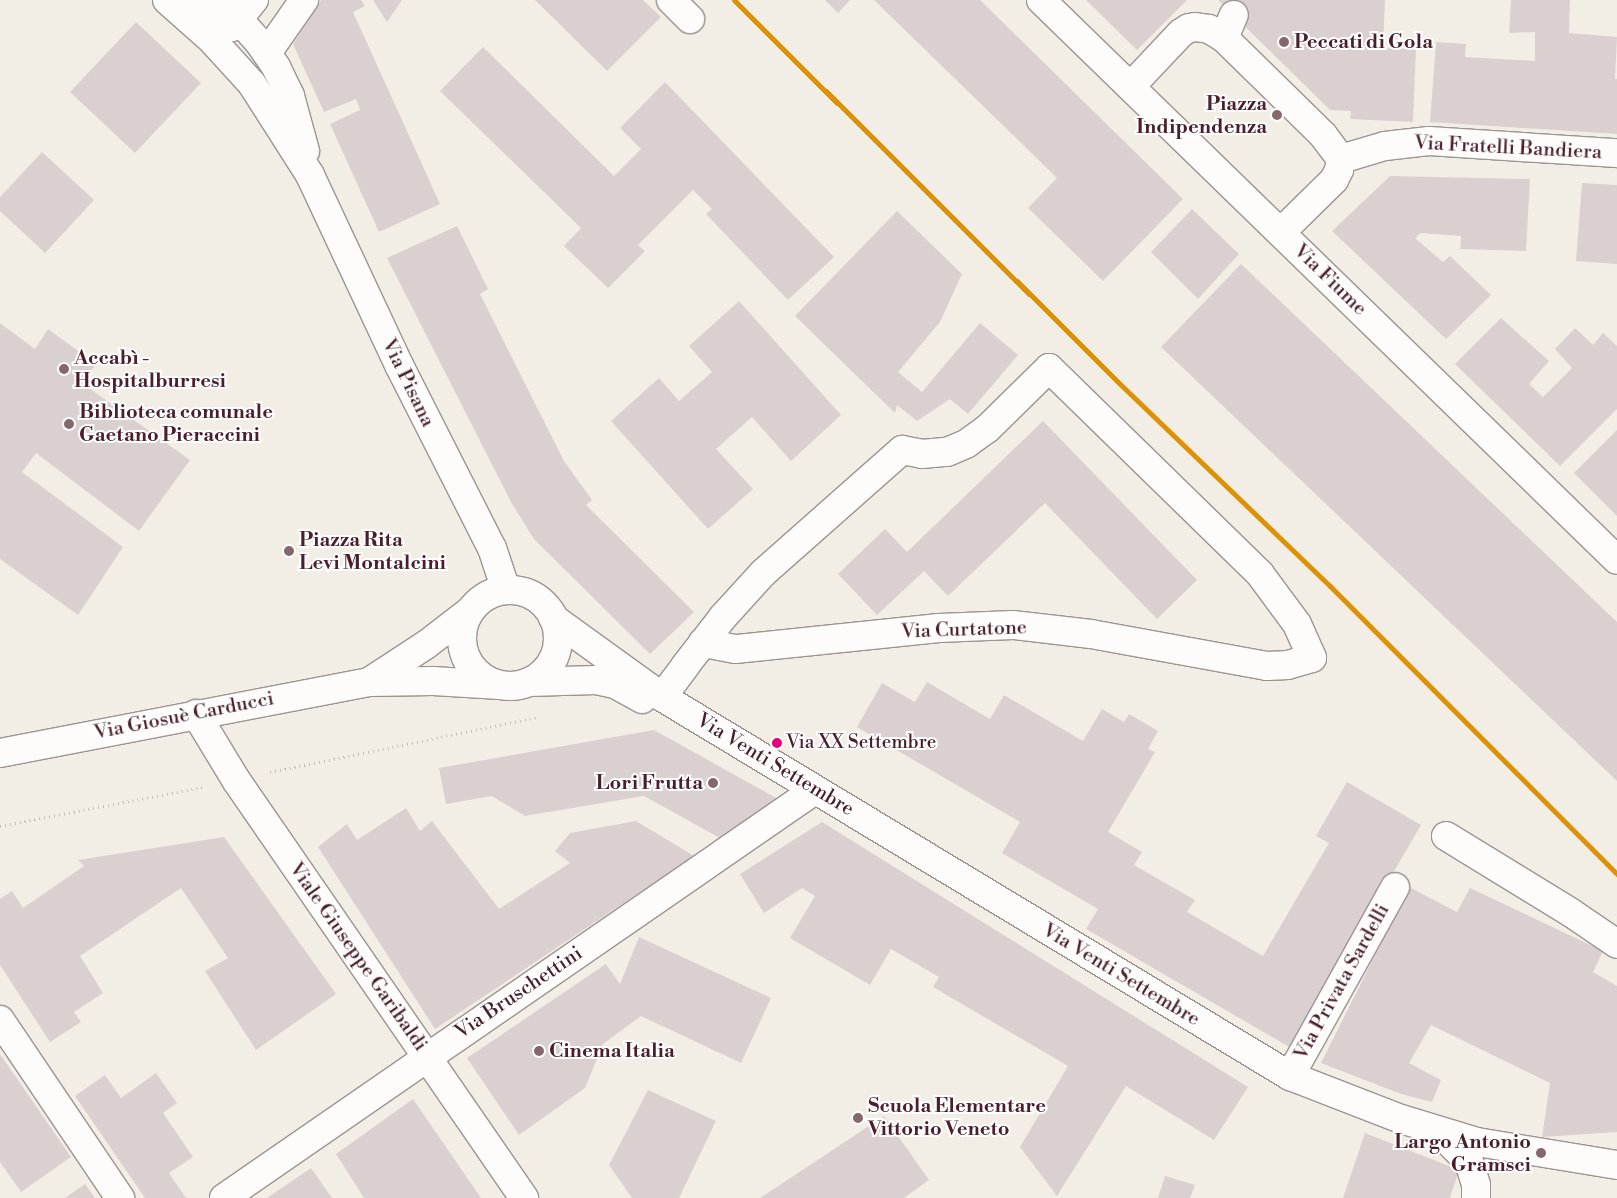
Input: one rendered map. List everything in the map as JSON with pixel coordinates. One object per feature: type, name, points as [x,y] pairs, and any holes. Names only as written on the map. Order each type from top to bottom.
[{"type":"street","name":"Via Pisana","points":[[167,0],[226,54],[252,84],[310,175],[399,365],[492,548],[506,590]]},
{"type":"street","points":[[185,0],[229,26],[234,25],[247,10]]},
{"type":"street","name":"Via Pisana","points":[[215,0],[247,10],[290,96],[310,175]]},
{"type":"street","points":[[267,53],[304,0]]},
{"type":"street","points":[[670,0],[690,19]]},
{"type":"street","name":"Via Fiume","points":[[1041,0],[1617,560]]},
{"type":"street","points":[[1130,86],[1181,33],[1189,28],[1229,27],[1323,134],[1341,159],[1339,170],[1334,180],[1281,232]]},
{"type":"street","name":"Via Fratelli Bandiera","points":[[1341,159],[1385,146],[1429,141],[1617,153]]},
{"type":"street","name":"Via Curtatone","points":[[1049,368],[1260,574],[1293,618],[1312,658],[1288,665],[1267,666],[1092,634],[1013,625],[939,628],[735,649],[703,643],[763,573],[902,450],[922,454],[947,452],[966,444],[987,428],[1049,368]]},
{"type":"street","points":[[506,590],[520,591],[534,596],[545,605],[553,618],[557,632],[557,646],[552,661],[542,674],[529,682],[514,686],[498,685],[483,678],[471,667],[464,653],[462,632],[470,612],[486,597],[506,590]]},
{"type":"street","name":"Via Giosuè Carducci","points":[[369,682],[428,644],[470,612]]},
{"type":"street","name":"Via Venti Settembre","points":[[553,618],[662,697],[1290,1076],[1372,1109],[1477,1142],[1617,1165]]},
{"type":"street","points":[[662,697],[703,643]]},
{"type":"street","name":"Via Venti Settembre","points":[[529,682],[596,680],[615,684],[646,700],[662,697]]},
{"type":"street","name":"Via Giosuè Carducci","points":[[0,753],[369,682],[433,681],[498,685]]},
{"type":"street","name":"Viale Giuseppe Garibaldi","points":[[196,714],[236,780],[524,1198]]},
{"type":"street","name":"Via Bruschettini","points":[[224,1198],[815,790]]},
{"type":"street","points":[[1446,836],[1570,912],[1617,944]]},
{"type":"street","name":"Via Privata Sardelli","points":[[1290,1076],[1395,887]]},
{"type":"street","points":[[0,1020],[120,1198]]},
{"type":"street","points":[[1438,1131],[1468,1162],[1476,1185],[1476,1198]]},
{"type":"path","points":[[264,773],[545,716]]},
{"type":"path","points":[[0,826],[210,786]]},
{"type":"building","points":[[321,0],[361,0],[365,6],[353,12],[440,204],[379,232],[330,124],[360,110],[356,99],[324,112],[293,44]]},
{"type":"building","points":[[373,0],[402,0],[387,22]]},
{"type":"building","points":[[535,0],[643,0],[661,17],[607,71]]},
{"type":"building","points":[[825,0],[850,0],[838,13]]},
{"type":"building","points":[[874,0],[980,0],[1183,199],[1103,281],[1028,208],[1057,178]]},
{"type":"building","points":[[1086,0],[1187,0],[1137,50]]},
{"type":"building","points":[[1218,0],[1385,0],[1383,48],[1416,49],[1413,122],[1350,119],[1351,111],[1330,110]]},
{"type":"building","points":[[1511,0],[1570,0],[1569,33],[1617,37],[1615,79],[1617,79],[1617,134],[1430,122],[1436,42],[1466,44],[1465,57],[1535,61],[1535,32],[1509,33]]},
{"type":"building","points":[[136,22],[201,83],[135,153],[70,92]]},
{"type":"building","points":[[483,47],[614,176],[641,149],[620,128],[665,82],[834,257],[788,300],[706,214],[712,209],[693,190],[638,245],[645,251],[608,288],[564,246],[581,228],[440,91]]},
{"type":"building","points":[[42,152],[94,200],[45,253],[0,211],[0,197]]},
{"type":"building","points":[[1390,176],[1530,179],[1526,251],[1460,249],[1461,236],[1421,233],[1415,238],[1443,262],[1450,256],[1491,295],[1446,339],[1332,231]]},
{"type":"building","points":[[1582,183],[1617,185],[1617,264],[1576,261]]},
{"type":"building","points":[[1192,209],[1239,254],[1198,299],[1151,252]]},
{"type":"building","points":[[897,211],[962,274],[940,322],[898,372],[922,392],[980,323],[1018,355],[968,414],[950,399],[917,421],[897,405],[895,413],[795,316]]},
{"type":"building","points":[[457,226],[488,289],[480,294],[564,461],[592,500],[586,505],[694,612],[650,654],[534,539],[511,502],[387,258]]},
{"type":"building","points":[[1241,264],[1617,622],[1617,781],[1161,347]]},
{"type":"building","points":[[739,301],[841,415],[791,461],[752,417],[716,449],[753,489],[708,529],[611,421],[659,378],[679,401],[712,372],[689,346]]},
{"type":"building","points":[[1501,318],[1549,361],[1529,384],[1543,397],[1572,368],[1555,349],[1575,328],[1593,345],[1603,333],[1617,346],[1617,409],[1560,466],[1455,364]]},
{"type":"building","points":[[0,323],[35,349],[48,329],[96,364],[82,383],[190,460],[139,531],[36,453],[22,472],[123,547],[78,615],[0,559]]},
{"type":"building","points":[[1043,421],[1197,580],[1157,619],[1045,503],[948,596],[924,571],[877,615],[838,574],[885,529],[907,552]]},
{"type":"building","points":[[1617,430],[1617,516],[1574,473]]},
{"type":"building","points":[[927,682],[990,719],[1004,695],[1083,741],[1102,709],[1124,722],[1129,714],[1158,731],[1148,749],[1155,752],[1108,832],[1142,852],[1134,865],[1195,900],[1187,912],[1263,956],[1329,843],[1316,836],[1347,782],[1421,825],[1291,1048],[1086,929],[1098,909],[1002,853],[1020,822],[857,727],[882,683],[915,702]]},
{"type":"building","points":[[654,730],[778,799],[720,838],[644,796],[525,816],[492,796],[446,804],[439,768]]},
{"type":"building","points":[[406,808],[420,831],[432,821],[499,909],[570,863],[555,851],[570,833],[636,821],[694,856],[435,1029],[318,847],[347,824],[357,840]]},
{"type":"building","points":[[822,822],[1248,1087],[1214,1140],[1126,1086],[1057,1196],[1020,1147],[1068,1066],[933,987],[939,977],[891,949],[870,985],[790,938],[815,896],[802,888],[764,913],[740,874]]},
{"type":"building","points":[[224,837],[336,994],[256,1050],[205,971],[228,958],[181,888],[80,956],[103,993],[74,1012],[81,1022],[50,1042],[0,965],[0,899],[12,891],[23,908],[84,866],[78,860]]},
{"type":"building","points":[[1409,887],[1457,912],[1470,888],[1603,951],[1593,972],[1617,986],[1617,1132],[1542,1137],[1550,1083],[1431,1025],[1409,1063],[1441,1080],[1432,1102],[1401,1094],[1321,1063]]},
{"type":"building","points":[[639,937],[771,998],[741,1063],[641,1016],[603,1044],[585,1088],[519,1135],[467,1058],[606,964],[620,984]]},
{"type":"building","points":[[0,1054],[71,1157],[21,1192],[0,1162]]},
{"type":"building","points":[[156,1073],[177,1103],[163,1113],[193,1157],[169,1173],[186,1198],[145,1198],[75,1096],[105,1075],[121,1098]]},
{"type":"building","points":[[648,1090],[716,1121],[679,1198],[632,1198],[609,1165]]},
{"type":"building","points":[[413,1099],[481,1198],[364,1198],[336,1154]]},
{"type":"building","points":[[884,1116],[929,1180],[904,1198],[760,1198]]},
{"type":"building","points":[[1365,1133],[1459,1170],[1450,1198],[1343,1198]]},
{"type":"building","points":[[311,1168],[332,1198],[267,1198]]},
{"type":"building","points":[[1165,1176],[1195,1185],[1190,1198],[1158,1198]]},
{"type":"building","points":[[85,1184],[95,1198],[65,1198]]},
{"type":"transit line","points":[[734,0],[1120,384],[1330,586],[1617,874]]},
{"type":"place","name":"Peccati di Gola","points":[[1284,42]]},
{"type":"place","name":"Piazza Indipendenza","points":[[1277,115]]},
{"type":"place","name":"Accabì - Hospitalburresi","points":[[64,369]]},
{"type":"place","name":"Biblioteca comunale Gaetano Pieraccini","points":[[69,424]]},
{"type":"place","name":"Piazza Rita Levi Montalcini","points":[[289,551]]},
{"type":"place","name":"Via XX Settembre","points":[[777,743]]},
{"type":"place","name":"Lori Frutta","points":[[713,783]]},
{"type":"place","name":"Cinema Italia","points":[[539,1051]]},
{"type":"place","name":"Scuola Elementare Vittorio Veneto","points":[[858,1118]]},
{"type":"place","name":"Largo Antonio Gramsci","points":[[1541,1153]]}]
